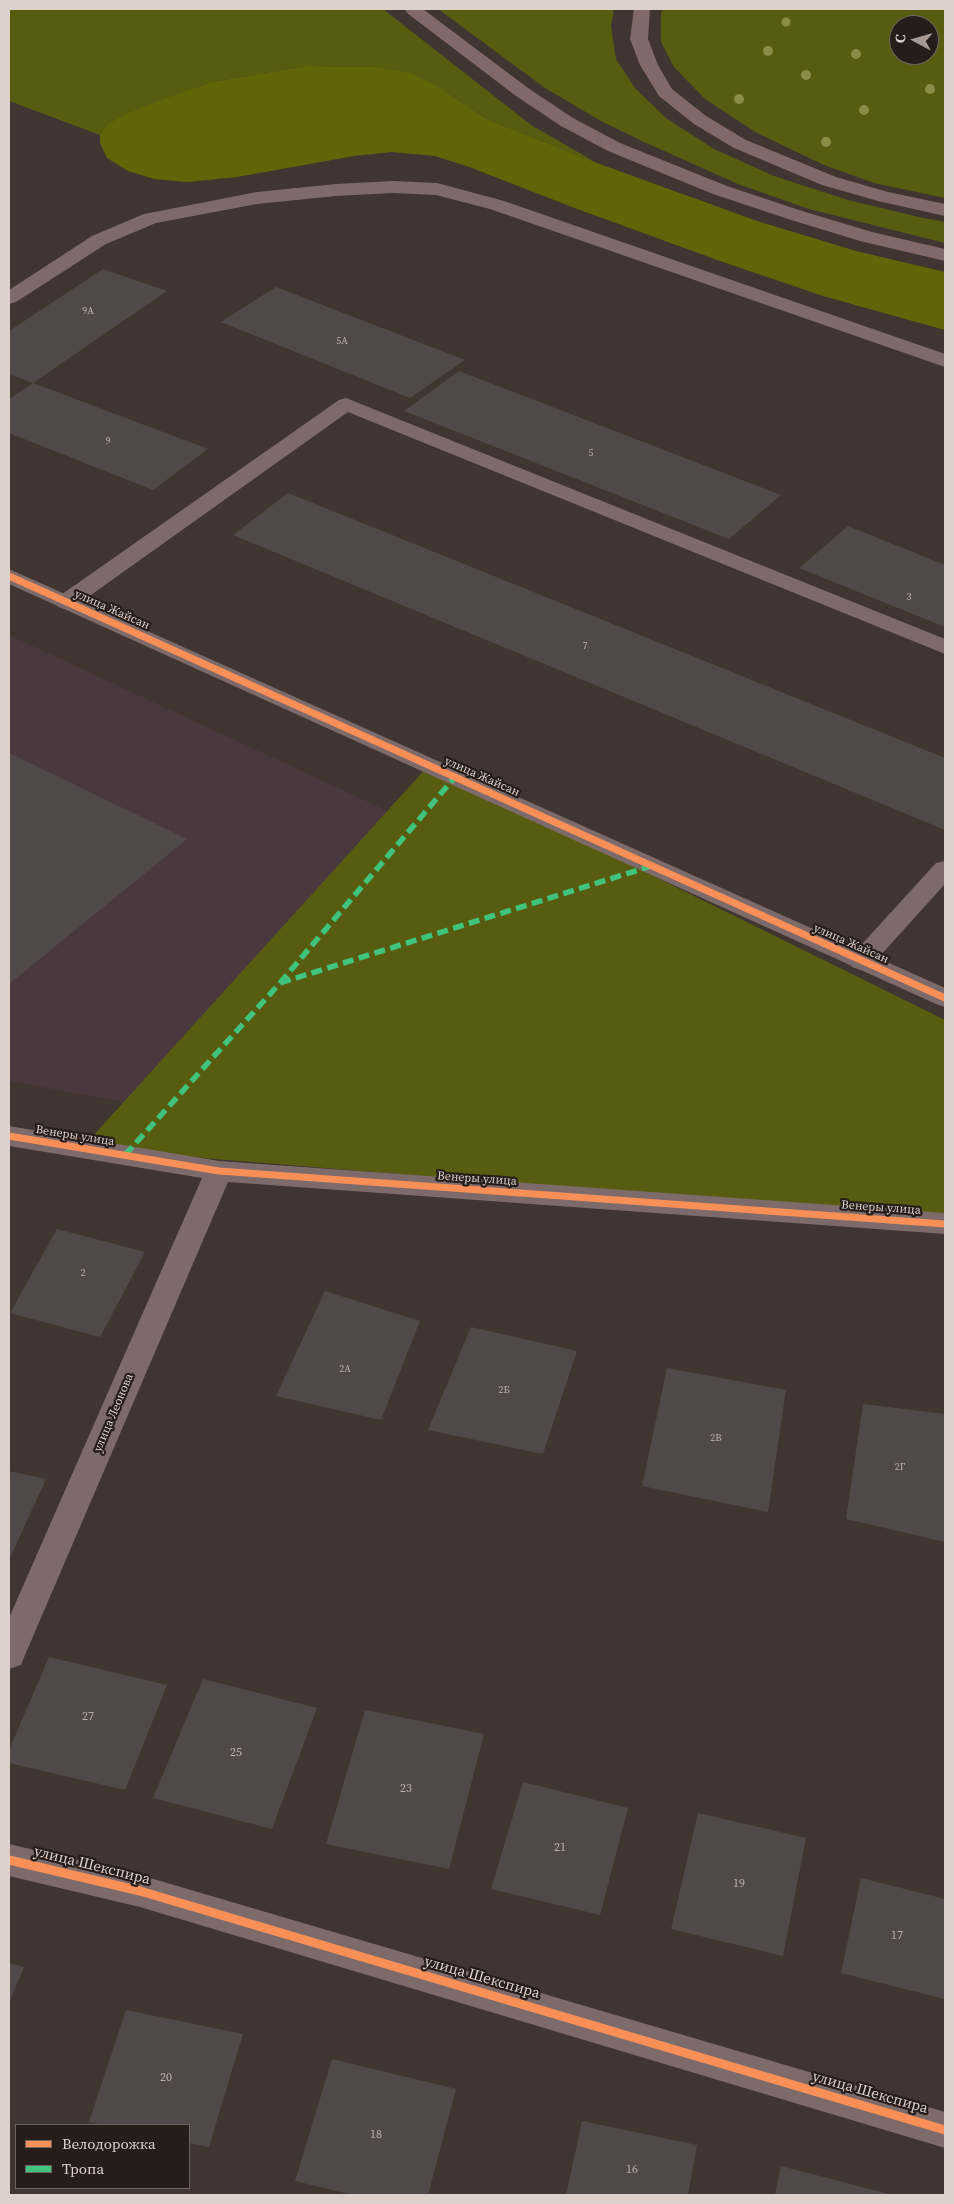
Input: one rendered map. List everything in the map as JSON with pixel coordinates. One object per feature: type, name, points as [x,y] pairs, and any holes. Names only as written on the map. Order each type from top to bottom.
[{"type":"main road","points":[[412,9],[522,92],[567,122],[614,147],[720,190],[795,215],[867,237],[945,255]]},
{"type":"main road","points":[[642,9],[639,39],[649,65],[665,92],[700,120],[740,144],[829,181],[885,197],[945,210]]},
{"type":"street","points":[[9,298],[99,240],[152,218],[257,198],[336,190],[392,187],[436,189],[497,205],[945,361]]},
{"type":"street","points":[[66,602],[346,404],[945,647]]},
{"type":"street","name":"улица Жайсан","points":[[9,576],[861,962],[945,998]]},
{"type":"street","points":[[861,962],[945,869]]},
{"type":"street","name":"Венеры улица","points":[[9,1136],[219,1172],[945,1224]]},
{"type":"street","name":"улица Леонова","points":[[9,1655],[219,1172]]},
{"type":"street","name":"улица Шекспира","points":[[9,1860],[140,1892],[945,2130]]},
{"type":"shaded area","points":[[9,9],[383,9],[531,125],[597,163],[487,119],[439,87],[377,67],[305,66],[211,82],[125,114],[106,125],[100,135],[9,101]]},
{"type":"shaded area","points":[[438,9],[614,9],[611,26],[616,59],[635,88],[666,118],[714,149],[774,176],[848,200],[945,222],[945,243],[809,209],[738,184],[644,142],[601,121],[545,88]]},
{"type":"shaded area","points":[[663,9],[945,9],[945,198],[874,183],[824,165],[757,133],[705,99],[674,67],[661,42],[661,13]]},
{"type":"shaded area","points":[[305,66],[377,67],[409,73],[439,87],[487,119],[597,163],[757,221],[856,251],[945,272],[945,330],[823,296],[720,261],[472,168],[435,156],[392,152],[354,156],[237,177],[187,182],[154,179],[128,171],[107,158],[100,143],[100,135],[106,125],[125,114],[161,100],[211,82]]},
{"type":"shaded area","points":[[9,635],[403,818],[124,1102],[9,1081]]},
{"type":"shaded area","points":[[429,765],[945,1020],[945,1219],[82,1148]]},
{"type":"building","points":[[103,269],[167,291],[33,383],[9,374],[9,331]]},
{"type":"building","points":[[276,287],[465,360],[410,398],[221,322]]},
{"type":"building","points":[[459,371],[781,495],[729,539],[404,411]]},
{"type":"building","points":[[33,383],[208,449],[153,490],[9,433],[9,399]]},
{"type":"building","points":[[288,493],[945,758],[945,830],[233,535]]},
{"type":"building","points":[[848,526],[945,565],[945,627],[799,568]]},
{"type":"building","points":[[9,753],[187,839],[9,984]]},
{"type":"building","points":[[57,1229],[145,1252],[100,1337],[10,1313]]},
{"type":"building","points":[[325,1291],[420,1321],[381,1420],[276,1396]]},
{"type":"building","points":[[471,1327],[577,1351],[543,1454],[428,1430]]},
{"type":"building","points":[[667,1368],[786,1390],[768,1512],[642,1486]]},
{"type":"building","points":[[863,1404],[945,1414],[945,1542],[846,1519]]},
{"type":"building","points":[[9,1471],[46,1479],[9,1560]]},
{"type":"building","points":[[49,1657],[167,1685],[125,1790],[9,1763],[9,1750]]},
{"type":"building","points":[[203,1679],[317,1708],[272,1829],[153,1798]]},
{"type":"building","points":[[365,1710],[484,1734],[449,1869],[326,1844]]},
{"type":"building","points":[[523,1782],[628,1808],[600,1915],[491,1889]]},
{"type":"building","points":[[698,1813],[806,1838],[783,1956],[671,1929]]},
{"type":"building","points":[[861,1878],[945,1899],[945,1999],[841,1973]]},
{"type":"building","points":[[9,1963],[24,1967],[9,2003]]},
{"type":"building","points":[[126,2010],[243,2034],[209,2147],[190,2143],[190,2124],[100,2124],[89,2122]]},
{"type":"building","points":[[332,2059],[456,2089],[428,2195],[353,2195],[295,2181]]},
{"type":"building","points":[[582,2121],[697,2145],[688,2195],[566,2195]]},
{"type":"building","points":[[781,2166],[893,2195],[775,2195]]},
{"type":"marked path","points":[[125,1155],[280,983],[455,777]]},
{"type":"marked path","points":[[280,983],[651,866]]},
{"type":"cycle path","points":[[9,576],[945,998]]},
{"type":"cycle path","points":[[9,1136],[219,1171],[945,1224]]},
{"type":"cycle path","points":[[9,1860],[140,1891],[945,2130]]}]
